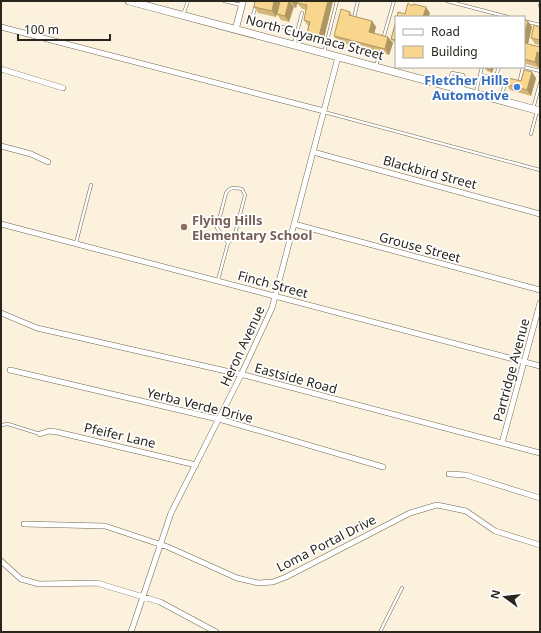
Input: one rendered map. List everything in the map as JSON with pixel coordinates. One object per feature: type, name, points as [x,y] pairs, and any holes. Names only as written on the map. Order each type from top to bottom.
[{"type":"main road","name":"North Cuyamaca Street","points":[[129,1],[149,4],[183,15],[537,110]]},
{"type":"street","points":[[236,28],[242,3]]},
{"type":"street","points":[[1,28],[324,112]]},
{"type":"street","name":"Heron Avenue","points":[[131,632],[171,513],[219,420],[272,308],[338,57]]},
{"type":"street","points":[[1,69],[63,88]]},
{"type":"street","points":[[1,146],[31,154],[48,162]]},
{"type":"street","name":"Blackbird Street","points":[[313,152],[540,214]]},
{"type":"street","name":"Finch Street","points":[[1,224],[540,366]]},
{"type":"street","name":"Grouse Street","points":[[294,224],[540,290]]},
{"type":"street","name":"Partridge Avenue","points":[[502,443],[540,303]]},
{"type":"street","name":"Eastside Road","points":[[1,313],[37,328],[241,375],[540,453]]},
{"type":"street","name":"Yerba Verde Drive","points":[[10,370],[219,420],[382,467]]},
{"type":"street","name":"Pfeifer Lane","points":[[40,434],[49,431],[57,432],[196,465]]},
{"type":"street","points":[[449,474],[466,475],[540,498]]},
{"type":"street","name":"Loma Portal Drive","points":[[24,524],[106,526],[160,544],[237,578],[258,583],[273,582],[286,577],[410,512],[437,505],[466,511],[495,531],[540,545]]},
{"type":"street","points":[[1,562],[21,579],[39,584],[97,583],[160,602],[216,632]]},
{"type":"lane","points":[[183,15],[188,1]]},
{"type":"lane","points":[[224,1],[242,3]]},
{"type":"lane","points":[[257,1],[252,19],[297,31]]},
{"type":"lane","points":[[324,53],[337,1]]},
{"type":"lane","points":[[354,18],[358,1]]},
{"type":"lane","points":[[383,41],[394,1]]},
{"type":"lane","points":[[447,1],[504,16]]},
{"type":"lane","points":[[293,44],[302,13]]},
{"type":"lane","points":[[525,21],[540,26]]},
{"type":"lane","points":[[376,67],[380,53]]},
{"type":"lane","points":[[525,67],[540,71]]},
{"type":"lane","points":[[475,93],[482,68]]},
{"type":"lane","points":[[495,79],[498,68]]},
{"type":"lane","points":[[519,84],[524,68]]},
{"type":"lane","points":[[448,86],[451,74],[455,73],[465,77],[462,90]]},
{"type":"lane","points":[[480,75],[498,79],[504,87],[501,100]]},
{"type":"lane","points":[[531,134],[537,110],[540,82]]},
{"type":"lane","points":[[324,112],[540,170]]},
{"type":"lane","points":[[76,244],[91,185]]},
{"type":"lane","points":[[218,281],[228,243],[234,238],[245,195],[243,190],[235,188],[231,188],[226,193],[217,226],[219,233],[228,243]]},
{"type":"lane","points":[[1,425],[8,424],[40,434]]},
{"type":"lane","points":[[380,632],[402,588]]},
{"type":"building","points":[[255,1],[274,1],[272,11],[254,7]]},
{"type":"building","points":[[280,1],[289,1],[285,16],[277,14]]},
{"type":"building","points":[[298,1],[328,1],[319,36],[307,33],[310,22],[304,20],[307,5],[297,3]]},
{"type":"building","points":[[408,3],[412,6],[413,4],[426,7],[423,16],[397,16],[398,12],[405,14]]},
{"type":"building","points":[[341,9],[350,12],[349,15],[372,21],[369,32],[388,37],[385,49],[334,36]]},
{"type":"building","points":[[525,20],[528,21],[525,32]]},
{"type":"building","points":[[395,25],[395,40],[391,39]]},
{"type":"building","points":[[534,25],[540,27],[540,40],[531,38]]},
{"type":"building","points":[[525,43],[540,47],[540,53],[537,52],[535,62],[525,59]]},
{"type":"building","points":[[524,70],[532,72],[527,90],[506,84],[508,78],[521,81]]},
{"type":"place","name":"Fletcher Hills Automotive","points":[[517,87]]},
{"type":"place","name":"Flying Hills Elementary School","points":[[184,227]]}]
